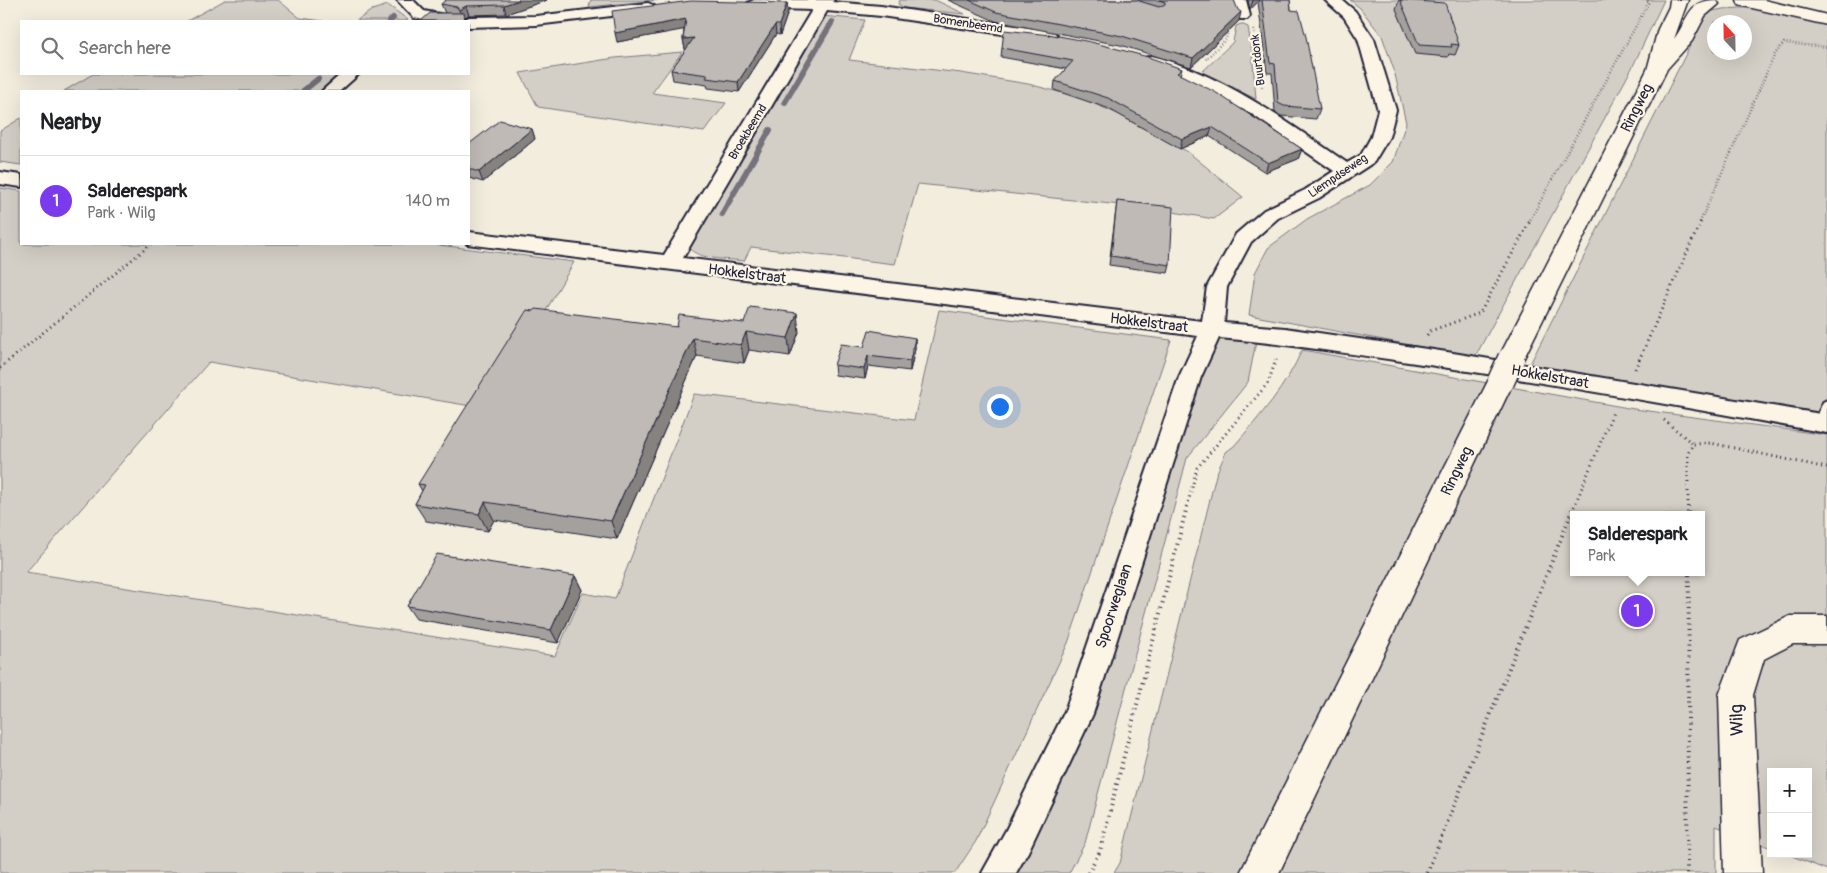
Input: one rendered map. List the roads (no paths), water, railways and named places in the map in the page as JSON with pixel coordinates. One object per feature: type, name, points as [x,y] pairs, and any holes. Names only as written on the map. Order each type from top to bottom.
[{"type":"main road","name":"Ringweg","points":[[1259,873],[1506,370],[1657,70],[1667,29],[1678,7],[1679,0]]},
{"type":"main road","points":[[1690,0],[1727,5],[1746,1],[1827,20]]},
{"type":"main road","points":[[1786,0],[1827,10]]},
{"type":"main road","name":"Ringweg","points":[[1657,70],[1685,37],[1696,12],[1703,6],[1710,4]]},
{"type":"main road","name":"Wilg","points":[[1746,872],[1736,695],[1751,650],[1790,630],[1827,630]]},
{"type":"street","points":[[405,0],[415,18]]},
{"type":"street","name":"Buurtdonk","points":[[1238,0],[1242,16]]},
{"type":"street","name":"Liempdseweg","points":[[1212,330],[1217,287],[1243,238],[1271,214],[1312,194],[1368,158],[1380,137],[1387,110],[1366,39],[1350,14],[1333,0]]},
{"type":"street","name":"Bomenbeemd","points":[[738,5],[824,3],[884,6],[973,24],[1061,38]]},
{"type":"street","name":"Broekbeemd","points":[[669,264],[824,3]]},
{"type":"street","points":[[415,18],[432,5]]},
{"type":"street","points":[[470,22],[499,24],[529,22],[664,6]]},
{"type":"street","points":[[415,18],[441,20]]},
{"type":"street","points":[[1134,56],[1189,75],[1256,109],[1346,171]]},
{"type":"street","points":[[331,90],[349,75]]},
{"type":"street","points":[[0,178],[20,181]]},
{"type":"street","name":"Hokkelstraat","points":[[470,238],[1212,330],[1285,336],[1425,356],[1570,379],[1626,390],[1825,418]]},
{"type":"street","name":"Spoorweglaan","points":[[998,873],[1017,841],[1078,714],[1190,376],[1212,330]]},
{"type":"waterway","points":[[785,102],[832,22]]},
{"type":"waterway","points":[[304,90],[318,79]]},
{"type":"waterway","points":[[722,214],[770,130]]},
{"type":"place","name":"Salderespark","points":[[1637,611]]}]
